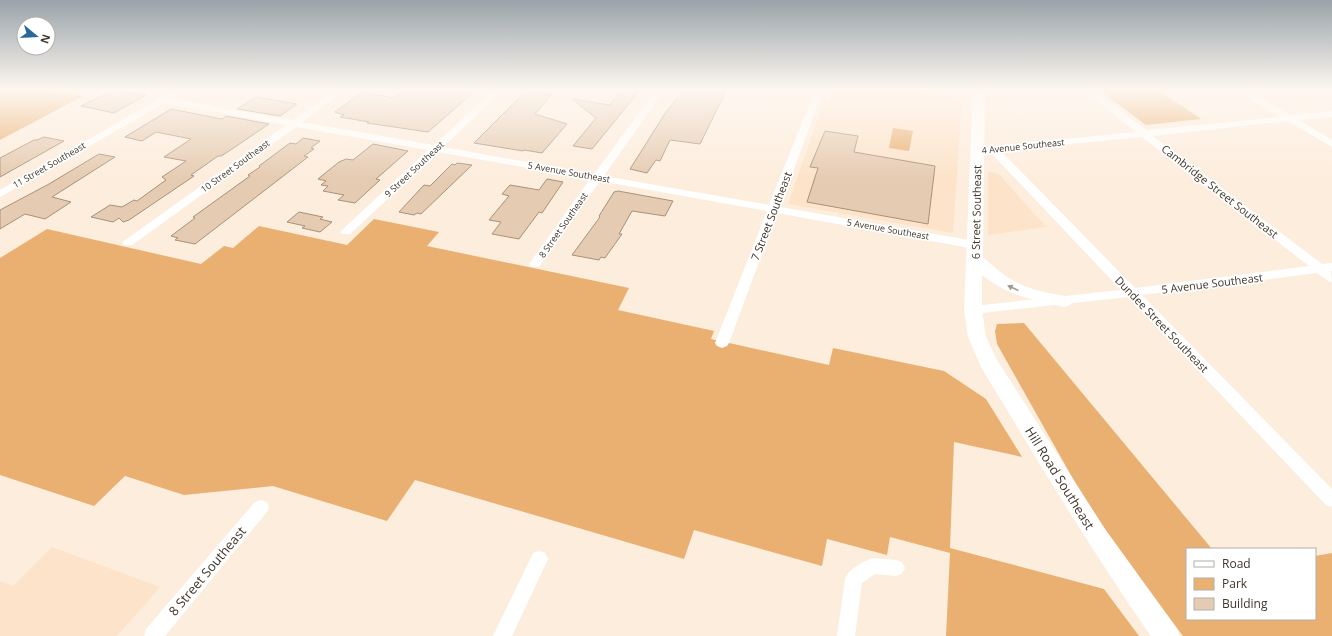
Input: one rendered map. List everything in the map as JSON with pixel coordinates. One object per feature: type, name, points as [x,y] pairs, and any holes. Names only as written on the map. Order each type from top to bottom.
[{"type":"street","name":"11 Street Southeast","points":[[0,194],[130,120]]},
{"type":"street","name":"5 Avenue Southeast","points":[[277,120],[773,209],[975,252]]},
{"type":"street","name":"10 Street Southeast","points":[[128,243],[299,120]]},
{"type":"street","name":"9 Street Southeast","points":[[346,232],[467,120]]},
{"type":"street","name":"8 Street Southeast","points":[[535,264],[638,120]]},
{"type":"street","name":"7 Street Southeast","points":[[722,343],[808,120]]},
{"type":"street","name":"6 Street Southeast","points":[[973,310],[978,120]]},
{"type":"street","name":"Cambridge Street Southeast","points":[[1128,120],[1326,268],[1332,278]]},
{"type":"street","name":"4 Avenue Southeast","points":[[977,151],[1283,120]]},
{"type":"street","points":[[1291,120],[1332,144]]},
{"type":"street","name":"Dundee Street Southeast","points":[[993,150],[1332,500]]},
{"type":"street","points":[[975,252],[992,276],[1023,293],[1064,301]]},
{"type":"street","name":"5 Avenue Southeast","points":[[973,310],[1132,293],[1326,268]]},
{"type":"street","name":"Hill Road Southeast","points":[[973,310],[976,337],[988,362],[1097,537],[1167,636]]},
{"type":"street","name":"8 Street Southeast","points":[[153,636],[261,507]]},
{"type":"street","points":[[502,636],[539,560]]},
{"type":"street","points":[[846,636],[854,579],[872,566],[896,568]]},
{"type":"shaded area","points":[[818,120],[961,120],[953,233],[788,204]]},
{"type":"shaded area","points":[[988,172],[999,174],[1046,227],[988,235]]},
{"type":"shaded area","points":[[52,547],[160,587],[117,636],[0,636],[0,581],[13,586]]},
{"type":"green space","points":[[0,120],[38,120],[0,140]]},
{"type":"green space","points":[[1139,120],[1195,120],[1146,125]]},
{"type":"green space","points":[[893,128],[913,131],[909,151],[889,148]]},
{"type":"green space","points":[[374,219],[439,232],[427,246],[629,288],[618,310],[714,331],[711,339],[829,365],[833,348],[944,371],[986,399],[1022,457],[954,442],[950,548],[1104,589],[1139,636],[946,636],[950,553],[890,537],[887,555],[827,539],[822,566],[694,530],[684,559],[415,480],[387,521],[273,486],[184,495],[125,476],[94,506],[0,475],[0,258],[47,229],[201,264],[224,246],[233,248],[259,226],[347,245]]},
{"type":"green space","points":[[1024,323],[1211,548],[1186,548],[1186,620],[1316,620],[1316,556],[1332,553],[1332,636],[1183,636],[1135,573],[1085,500],[997,344],[995,331],[997,324]]},
{"type":"building","points":[[153,120],[246,120],[269,124],[226,153],[218,156],[191,175],[194,176],[129,220],[123,222],[119,218],[113,222],[91,217],[110,205],[122,207],[134,200],[137,201],[166,180],[162,177],[186,161],[164,157],[191,139],[156,132],[142,141],[125,137]]},
{"type":"building","points":[[356,120],[442,120],[428,132],[367,123],[369,122]]},
{"type":"building","points":[[497,120],[553,120],[567,124],[542,153],[474,143]]},
{"type":"building","points":[[595,120],[616,120],[592,149],[573,146]]},
{"type":"building","points":[[661,120],[712,120],[700,144],[670,140],[660,161],[656,160],[647,173],[630,169]]},
{"type":"building","points":[[825,131],[858,136],[854,152],[935,166],[928,224],[807,202],[818,168],[810,167]]},
{"type":"building","points":[[44,137],[64,141],[0,177],[0,158],[34,140]]},
{"type":"building","points":[[303,138],[320,141],[311,148],[314,149],[304,156],[308,157],[195,244],[175,240],[178,238],[171,236],[195,218],[193,217],[250,176],[248,175],[260,167],[259,166],[290,143],[296,144]]},
{"type":"building","points":[[373,144],[408,151],[376,179],[380,180],[355,203],[338,200],[344,195],[323,191],[328,186],[321,185],[326,181],[318,179],[339,162],[346,159],[353,160]]},
{"type":"building","points":[[99,154],[115,157],[52,197],[71,202],[45,219],[25,214],[0,229],[0,210],[49,184]]},
{"type":"building","points":[[457,163],[472,165],[421,214],[417,213],[414,215],[399,212],[424,185],[430,186],[452,164],[455,165]]},
{"type":"building","points":[[547,179],[563,182],[542,213],[539,212],[519,239],[492,234],[501,222],[489,220],[509,196],[502,194],[510,185],[539,190]]},
{"type":"building","points":[[618,191],[673,201],[665,216],[632,211],[619,234],[622,234],[605,258],[601,257],[599,260],[572,255],[600,217],[599,216],[614,192]]},
{"type":"building","points":[[299,212],[323,217],[320,219],[332,222],[320,232],[302,228],[305,226],[287,222]]}]
